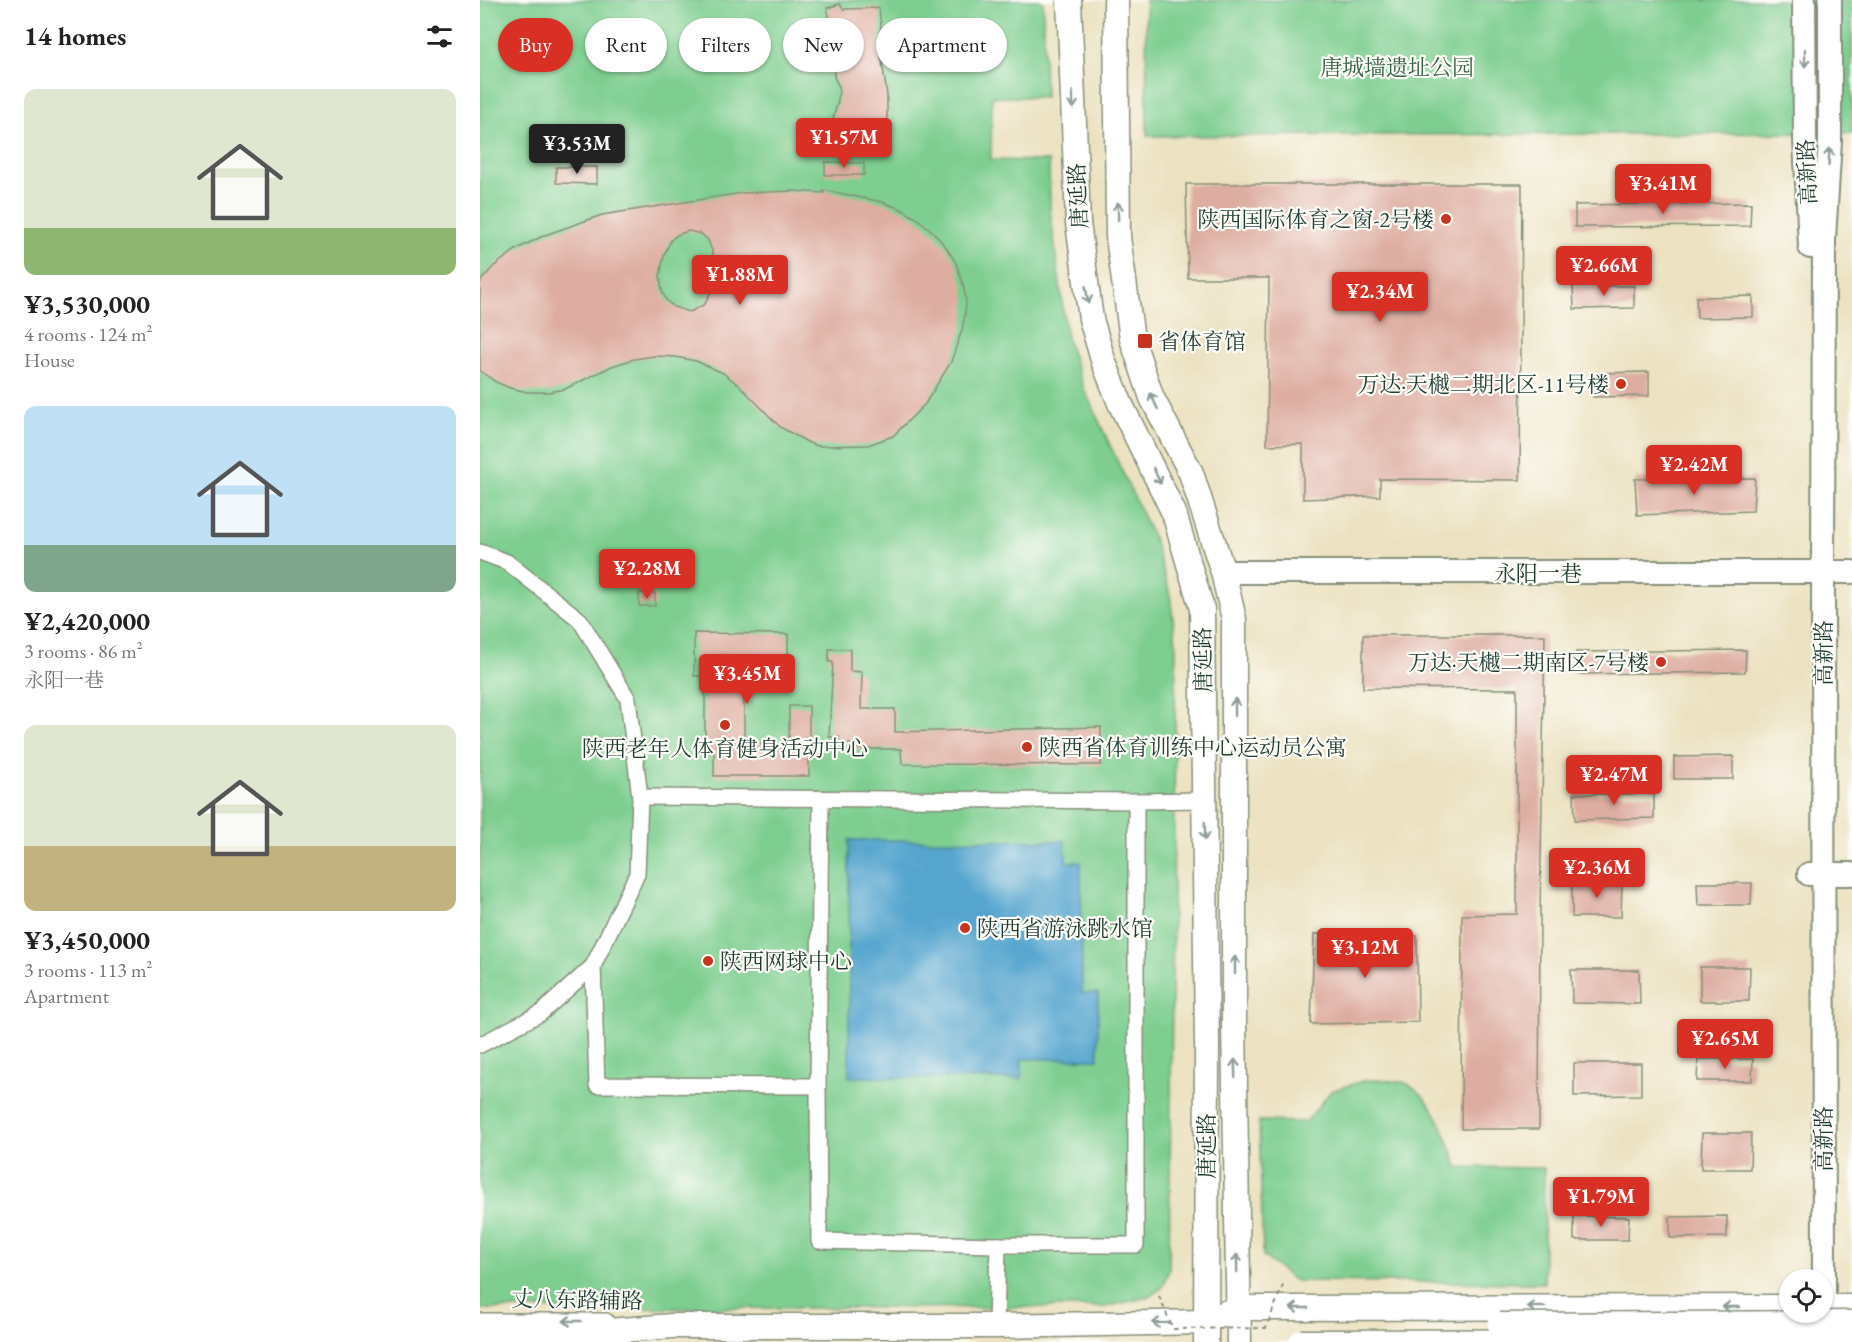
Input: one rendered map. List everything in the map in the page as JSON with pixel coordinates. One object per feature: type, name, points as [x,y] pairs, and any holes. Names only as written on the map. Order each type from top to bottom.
[{"type":"main road","name":"唐延路","points":[[1069,0],[1078,224],[1091,319],[1103,360],[1120,403],[1174,513],[1203,609],[1207,1044],[1205,1332]]},
{"type":"main road","name":"唐延路","points":[[1116,0],[1118,237],[1132,339],[1152,398],[1191,473],[1225,579],[1234,619],[1234,1035],[1239,1342]]},
{"type":"main road","name":"高新路","points":[[1804,0],[1805,138],[1810,219],[1817,579]]},
{"type":"main road","name":"高新路","points":[[1810,1269],[1816,874],[1817,579],[1824,239],[1830,141],[1830,0]]},
{"type":"main road","name":"永阳一巷","points":[[1817,579],[1852,572]]},
{"type":"main road","name":"永阳一巷","points":[[1225,579],[1817,579],[1852,585]]},
{"type":"main road","name":"高新路","points":[[1816,874],[1822,1269]]},
{"type":"main road","points":[[1816,874],[1852,874]]},
{"type":"main road","points":[[519,1338],[672,1326],[996,1326],[1205,1332],[1238,1308],[1779,1307]]},
{"type":"main road","points":[[1833,1307],[1852,1307]]},
{"type":"main road","points":[[1331,1308],[1407,1326],[1852,1323]]},
{"type":"main road","points":[[480,1338],[610,1342]]},
{"type":"main road","points":[[1301,1342],[1852,1341]]},
{"type":"street","points":[[480,552],[507,562],[580,620],[628,699],[640,797],[637,874],[593,966],[541,1013],[480,1045]]},
{"type":"street","points":[[640,797],[1204,800]]},
{"type":"street","points":[[821,798],[819,1241],[998,1245],[1136,1245],[1136,801]]},
{"type":"street","points":[[593,966],[597,1085],[818,1086]]},
{"type":"street","points":[[996,1326],[998,1245]]},
{"type":"street","name":"丈八东路辅路","points":[[480,1321],[607,1321],[672,1326]]},
{"type":"path","points":[[1159,1296],[1173,1329],[1266,1328],[1285,1280]]},
{"type":"green space","points":[[480,0],[1039,0],[1043,2],[1045,97],[992,97],[991,160],[1049,161],[1050,209],[1067,339],[1084,389],[1154,540],[1170,594],[1176,644],[1169,1270],[1162,1288],[1148,1297],[1105,1307],[480,1309]]},
{"type":"green space","name":"唐城墙遗址公园","points":[[1146,0],[1852,0],[1852,133],[1147,136]]},
{"type":"green space","points":[[1366,1080],[1404,1083],[1418,1091],[1433,1110],[1445,1132],[1458,1167],[1544,1168],[1544,1283],[1295,1281],[1263,1256],[1259,1121],[1306,1122],[1331,1091]]},
{"type":"water","name":"陕西省游泳跳水馆","points":[[849,840],[1065,841],[1066,862],[1081,862],[1082,993],[1098,993],[1098,1059],[1022,1059],[1021,1079],[849,1077]]},
{"type":"building","points":[[840,4],[843,9],[879,8],[880,18],[876,18],[876,72],[884,72],[887,95],[887,121],[883,121],[881,142],[842,139],[841,143],[828,137],[838,101],[839,87],[834,72],[864,72],[864,18],[830,18],[827,8]]},
{"type":"building","points":[[825,162],[864,163],[864,175],[825,175]]},
{"type":"building","points":[[556,167],[597,167],[597,184],[556,183]]},
{"type":"building","points":[[1186,184],[1522,184],[1520,480],[1380,479],[1380,496],[1303,499],[1303,444],[1267,445],[1269,278],[1188,278]]},
{"type":"building","points":[[824,190],[882,202],[918,219],[946,247],[956,263],[963,284],[966,301],[965,314],[951,362],[925,404],[893,436],[868,445],[818,446],[809,443],[780,427],[740,386],[723,373],[696,361],[676,357],[655,356],[634,359],[612,366],[565,389],[549,392],[527,392],[510,388],[480,371],[480,282],[493,267],[517,249],[545,235],[602,215],[742,193],[792,191],[824,193]],"holes":[[[688,231],[701,234],[708,240],[716,262],[713,287],[705,304],[690,312],[674,307],[666,300],[660,276],[664,255],[671,240]]]},
{"type":"building","points":[[1751,203],[1750,226],[1575,227],[1575,205]]},
{"type":"building","points":[[1573,286],[1634,286],[1634,308],[1574,309]]},
{"type":"building","points":[[1753,296],[1753,317],[1697,318],[1696,297]]},
{"type":"building","name":"万达·天樾二期北区-11号楼","points":[[1649,372],[1649,396],[1593,397],[1593,373]]},
{"type":"building","points":[[1755,478],[1753,511],[1637,515],[1635,479]]},
{"type":"building","points":[[639,593],[655,593],[655,606],[639,606]]},
{"type":"building","name":"陕西老年人体育健身活动中心","points":[[694,633],[788,634],[788,676],[744,676],[744,743],[789,743],[789,706],[809,706],[809,776],[714,776],[714,753],[705,753],[705,676],[694,676]]},
{"type":"building","points":[[1363,635],[1545,635],[1539,1129],[1461,1129],[1462,915],[1517,914],[1517,689],[1363,688]]},
{"type":"building","points":[[829,649],[850,649],[850,671],[862,672],[861,709],[895,709],[895,732],[1101,727],[1101,765],[902,764],[901,749],[855,749],[855,744],[839,744],[839,737],[829,737],[833,662],[829,662]]},
{"type":"building","name":"万达·天樾二期南区-7号楼","points":[[1746,650],[1745,672],[1576,674],[1576,652]]},
{"type":"building","points":[[1733,756],[1733,779],[1674,779],[1674,757]]},
{"type":"building","points":[[1574,794],[1654,794],[1654,818],[1575,820]]},
{"type":"building","points":[[1572,881],[1622,881],[1621,917],[1572,917]]},
{"type":"building","points":[[1697,883],[1752,883],[1751,905],[1698,905]]},
{"type":"building","points":[[1314,934],[1417,936],[1418,1022],[1311,1024]]},
{"type":"building","points":[[1700,967],[1750,967],[1749,1001],[1700,1001]]},
{"type":"building","points":[[1571,970],[1639,970],[1640,1004],[1572,1003]]},
{"type":"building","points":[[1698,1059],[1753,1059],[1752,1081],[1697,1081]]},
{"type":"building","points":[[1574,1063],[1641,1063],[1641,1095],[1574,1096]]},
{"type":"building","points":[[1702,1133],[1751,1133],[1750,1169],[1701,1169]]},
{"type":"building","points":[[1574,1216],[1629,1217],[1628,1240],[1574,1240]]},
{"type":"building","points":[[1727,1216],[1727,1237],[1670,1238],[1670,1217]]},
{"type":"place","name":"陕西国际体育之窗-2号楼","points":[[1446,219]]},
{"type":"place","name":"省体育馆","points":[[1145,341]]},
{"type":"place","name":"万达·天樾二期北区-11号楼","points":[[1621,384]]},
{"type":"place","name":"万达·天樾二期南区-7号楼","points":[[1661,662]]},
{"type":"place","name":"陕西老年人体育健身活动中心","points":[[725,725]]},
{"type":"place","name":"陕西省体育训练中心运动员公寓","points":[[1027,747]]},
{"type":"place","name":"陕西省游泳跳水馆","points":[[965,928]]},
{"type":"place","name":"陕西网球中心","points":[[708,961]]}]
